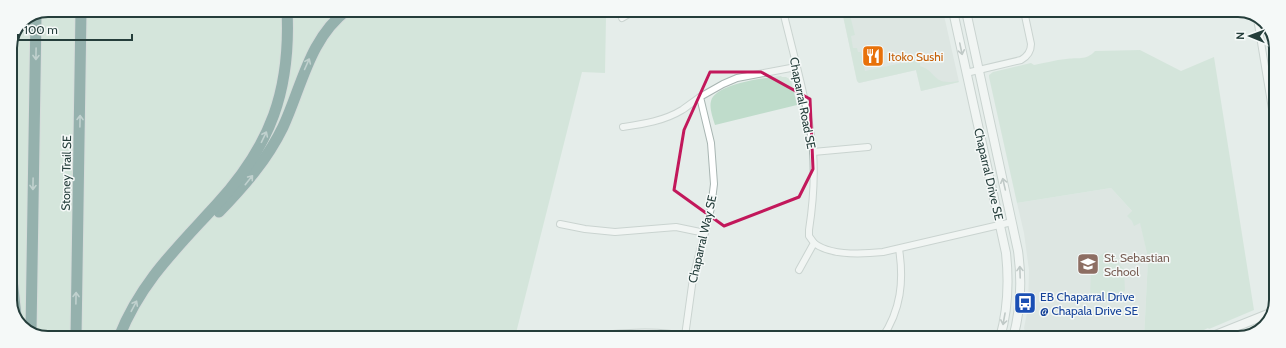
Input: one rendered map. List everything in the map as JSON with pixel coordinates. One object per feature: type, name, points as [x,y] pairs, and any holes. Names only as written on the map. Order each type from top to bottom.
[{"type":"highway","name":"Stoney Trail SE","points":[[76,331],[81,17]]},
{"type":"highway","points":[[122,331],[139,296],[152,276],[235,183],[246,169],[261,143],[272,120],[283,83],[288,48],[288,17]]},
{"type":"highway","points":[[152,276],[231,200],[261,164],[282,127],[304,71],[318,42],[340,17]]},
{"type":"highway","points":[[31,326],[36,19]]},
{"type":"street","name":"Chaparral Road SE","points":[[784,17],[806,109],[813,152],[814,192],[809,236],[814,243]]},
{"type":"street","name":"Chaparral Drive SE","points":[[954,17],[1006,252],[1008,285],[1006,307],[1001,331]]},
{"type":"street","name":"Chaparral Drive SE","points":[[967,17],[1018,250],[1021,280],[1014,331]]},
{"type":"street","points":[[966,73],[1022,60],[1027,56],[1031,49],[1031,44],[1025,17]]},
{"type":"street","points":[[1259,26],[1269,76]]},
{"type":"street","points":[[623,128],[644,124],[669,116],[682,110],[700,96],[737,78],[796,67]]},
{"type":"street","name":"Chaparral Way SE","points":[[688,331],[693,278],[711,208],[714,172],[711,143],[700,96]]},
{"type":"street","points":[[813,152],[868,147]]},
{"type":"street","points":[[799,270],[814,243],[822,248],[857,253],[883,252],[1012,222]]},
{"type":"street","points":[[560,224],[615,232],[676,227],[705,233]]},
{"type":"street","points":[[886,331],[894,317],[900,298],[902,278],[899,248]]},
{"type":"street","points":[[1231,331],[1265,316]]},
{"type":"highlighted area","points":[[710,72],[761,72],[810,99],[813,169],[799,197],[724,226],[674,190],[684,130]]},
{"type":"shaded area","points":[[843,17],[944,17],[959,82],[921,91],[916,70],[859,83],[857,81]]},
{"type":"shaded area","name":"St. Sebastian School","points":[[1111,188],[1140,220],[1148,258],[1144,331],[1025,331],[1028,308],[1029,270],[1024,233],[1017,203]]},
{"type":"green space","points":[[48,17],[609,17],[606,18],[605,73],[582,72],[517,331],[48,331],[40,330],[31,326],[23,319],[19,312],[17,302],[17,48],[19,36],[22,31],[36,19]]},
{"type":"green space","points":[[843,17],[850,17],[855,35],[851,36],[853,48],[857,48],[858,52],[861,52],[865,71],[921,59],[920,66],[925,68],[939,80],[959,82],[921,91],[916,70],[859,83],[857,81]]},
{"type":"green space","points":[[1140,50],[1181,71],[1214,57],[1254,310],[1201,331],[1144,331],[1148,258],[1140,223],[1134,226],[1132,221],[1127,216],[1132,211],[1111,188],[1017,203],[989,75],[993,72],[1031,63],[1034,65],[1062,59],[1085,57],[1095,51]]},
{"type":"green space","points":[[781,76],[791,80],[797,105],[715,125],[710,107],[711,101],[715,95],[722,90],[742,82]]},
{"type":"green space","points":[[1106,251],[1116,258],[1124,269],[1125,291],[1112,297],[1108,297],[1108,299],[1090,299],[1091,263]]},
{"type":"place","name":"Itoko Sushi","points":[[873,56]]},
{"type":"place","name":"St. Sebastian School","points":[[1088,264]]},
{"type":"place","name":"EB Chaparral Drive @ Chapala Drive SE","points":[[1025,303]]}]
